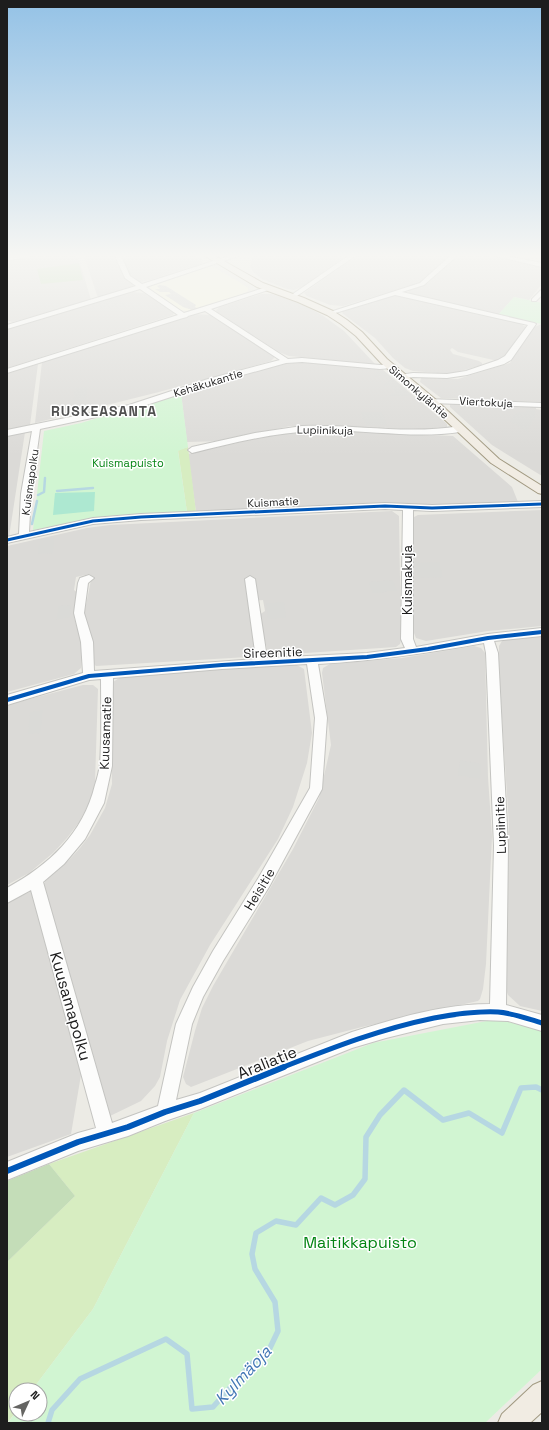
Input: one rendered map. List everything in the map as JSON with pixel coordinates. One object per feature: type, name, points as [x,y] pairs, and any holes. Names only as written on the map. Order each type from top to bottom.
[{"type":"main road","name":"Simonkyläntie","points":[[345,323],[353,328],[389,366],[431,401],[495,461],[542,491]]},
{"type":"main road","points":[[511,1423],[542,1394]]},
{"type":"street","points":[[7,327],[21,323]]},
{"type":"street","points":[[7,371],[163,323]]},
{"type":"street","points":[[228,323],[286,361]]},
{"type":"street","points":[[402,377],[413,375],[448,376],[467,373],[501,362],[508,358],[532,324],[526,323]]},
{"type":"street","name":"Kehäkukantie","points":[[7,433],[131,407],[211,381],[286,361],[302,360],[380,367],[389,366]]},
{"type":"street","name":"Viertokuja","points":[[431,401],[542,405]]},
{"type":"street","name":"Kuismapolku","points":[[24,537],[26,494],[36,428]]},
{"type":"street","name":"Lupiinikuja","points":[[192,450],[298,428],[438,433],[460,429]]},
{"type":"street","name":"Kuismatie","points":[[7,540],[88,522],[142,517],[385,506],[432,508],[542,504]]},
{"type":"street","name":"Kuismakuja","points":[[408,508],[407,639],[412,651]]},
{"type":"street","points":[[89,578],[84,580],[83,583],[78,614],[87,642],[89,676]]},
{"type":"street","points":[[250,579],[262,662]]},
{"type":"street","name":"Sireenitie","points":[[7,700],[89,676],[262,662],[312,661],[412,651],[488,638],[542,632]]},
{"type":"street","name":"Lupiinitie","points":[[488,638],[492,653],[501,846],[498,1012]]},
{"type":"street","name":"Heisitie","points":[[165,1112],[184,1024],[198,992],[218,956],[264,882],[316,789],[321,718],[312,661]]},
{"type":"street","name":"Kuusamatie","points":[[7,896],[35,880],[59,860],[80,835],[97,803],[106,766],[107,674]]},
{"type":"street","name":"Kuusamapolku","points":[[35,880],[106,1133]]},
{"type":"street","name":"Araliatie","points":[[7,1171],[78,1142],[128,1127],[165,1112],[200,1102],[352,1040],[371,1034],[467,1013],[498,1012],[542,1023]]},
{"type":"shaded area","points":[[28,323],[149,323],[7,368],[7,329]]},
{"type":"shaded area","points":[[166,323],[223,323],[275,356],[271,361],[159,392],[35,423],[42,362]]},
{"type":"shaded area","points":[[234,323],[333,323],[344,331],[375,364],[289,356],[279,352]]},
{"type":"shaded area","points":[[355,323],[518,323],[526,327],[506,358],[498,361],[458,352],[452,348],[450,350],[453,354],[479,361],[482,365],[450,374],[413,371],[405,368],[393,358],[375,338]]},
{"type":"shaded area","points":[[542,324],[542,402],[441,398],[420,382],[421,378],[458,379],[510,363],[532,328]]},
{"type":"shaded area","points":[[301,362],[382,369],[447,424],[447,429],[399,430],[290,426],[225,441],[187,442],[181,393],[276,365]]},
{"type":"shaded area","points":[[38,364],[30,425],[7,431],[7,373]]},
{"type":"shaded area","points":[[374,370],[386,373],[410,395],[391,396],[390,395],[396,391],[389,385],[383,385],[390,381],[383,375],[374,377],[377,372]]},
{"type":"shaded area","points":[[88,387],[86,400],[73,401],[75,388]]},
{"type":"shaded area","points":[[454,402],[536,406],[536,409],[542,410],[542,476],[492,445],[450,407],[450,404]]},
{"type":"shaded area","points":[[526,409],[535,410],[535,418],[526,431],[510,421],[518,412],[526,412]]},
{"type":"shaded area","points":[[361,412],[382,412],[387,425],[365,425]]},
{"type":"shaded area","points":[[323,430],[453,436],[512,487],[518,502],[425,506],[392,503],[196,512],[188,454],[291,431]]},
{"type":"shaded area","points":[[25,432],[9,537],[7,537],[7,436]]},
{"type":"shaded area","points":[[542,510],[542,626],[488,631],[426,641],[416,638],[414,633],[412,518],[418,515]]},
{"type":"shaded area","points":[[392,511],[399,516],[401,640],[400,644],[396,647],[275,655],[267,649],[259,615],[265,611],[263,600],[249,601],[256,651],[248,657],[96,666],[93,663],[92,639],[84,615],[91,580],[90,574],[76,577],[74,590],[79,594],[74,617],[82,643],[81,668],[74,674],[7,692],[7,546],[87,528],[110,525]]},
{"type":"shaded area","points":[[54,538],[53,553],[38,554],[40,539]]},
{"type":"shaded area","points":[[439,562],[443,577],[419,578],[413,563]]},
{"type":"shaded area","points":[[393,580],[397,591],[372,593],[369,582]]},
{"type":"shaded area","points":[[284,602],[286,618],[268,619],[266,603]]},
{"type":"shaded area","points":[[71,605],[70,617],[56,620],[59,606]]},
{"type":"shaded area","points":[[542,637],[542,1011],[520,1006],[508,995],[505,987],[509,826],[499,670],[499,646],[502,641],[508,639]]},
{"type":"shaded area","points":[[474,646],[481,648],[485,653],[488,777],[492,836],[486,964],[483,989],[480,999],[478,1001],[362,1027],[308,1041],[191,1087],[186,1084],[183,1077],[202,1008],[213,986],[293,849],[319,798],[331,745],[322,673],[323,668],[330,664],[402,658]]},
{"type":"shaded area","points":[[295,664],[304,669],[312,733],[307,763],[293,807],[278,839],[210,945],[180,1000],[167,1041],[160,1077],[155,1086],[141,1101],[110,1116],[43,886],[46,879],[69,860],[80,848],[90,835],[105,808],[112,784],[111,700],[113,682],[121,677]]},
{"type":"shaded area","points":[[83,685],[93,685],[98,689],[95,782],[92,797],[80,821],[53,853],[29,873],[7,885],[7,705]]},
{"type":"shaded area","points":[[43,710],[40,733],[28,734],[30,712]]},
{"type":"shaded area","points":[[460,760],[481,764],[480,779],[458,775]]},
{"type":"shaded area","points":[[32,891],[82,1069],[71,1134],[7,1157],[7,903]]},
{"type":"green space","name":"Kuismapuisto","points":[[181,393],[188,447],[178,451],[187,512],[94,518],[33,530],[44,431],[81,423]]},
{"type":"green space","points":[[188,447],[196,512],[187,512],[178,450]]},
{"type":"green space","points":[[95,492],[94,511],[53,515],[55,493]]},
{"type":"green space","name":"Maitikkapuisto","points":[[497,1019],[542,1030],[542,1369],[485,1423],[8,1423],[48,1422],[48,1382],[38,1382],[93,1309],[194,1113],[373,1043]]},
{"type":"green space","points":[[194,1113],[93,1309],[38,1382],[8,1382],[7,1423],[7,1262],[75,1196],[49,1164]]},
{"type":"green space","points":[[49,1164],[75,1196],[7,1262],[7,1181]]},
{"type":"waterway","points":[[38,495],[44,492],[45,478]]},
{"type":"waterway","points":[[57,491],[93,488]]},
{"type":"waterway","points":[[32,524],[37,501]]},
{"type":"waterway","name":"Kylmäoja","points":[[48,1423],[52,1410],[80,1379],[166,1339],[187,1354],[192,1409],[213,1407],[251,1364],[268,1352],[278,1331],[275,1302],[255,1269],[252,1254],[256,1233],[276,1221],[296,1225],[321,1198],[335,1205],[353,1195],[365,1179],[366,1137],[380,1115],[404,1090],[443,1120],[469,1113],[502,1133],[521,1088],[536,1087],[542,1090]]},
{"type":"cycle path","points":[[7,540],[93,521],[141,517],[385,506],[432,508],[542,504]]},
{"type":"cycle path","points":[[7,700],[89,676],[222,665],[367,657],[428,649],[488,638],[542,632]]},
{"type":"cycle path","points":[[7,1171],[78,1142],[128,1127],[165,1112],[200,1101],[352,1040],[386,1030],[424,1020],[480,1012],[497,1012],[520,1016],[542,1023]]},
{"type":"district","name":"RUSKEASANTA","points":[[104,411]]}]
